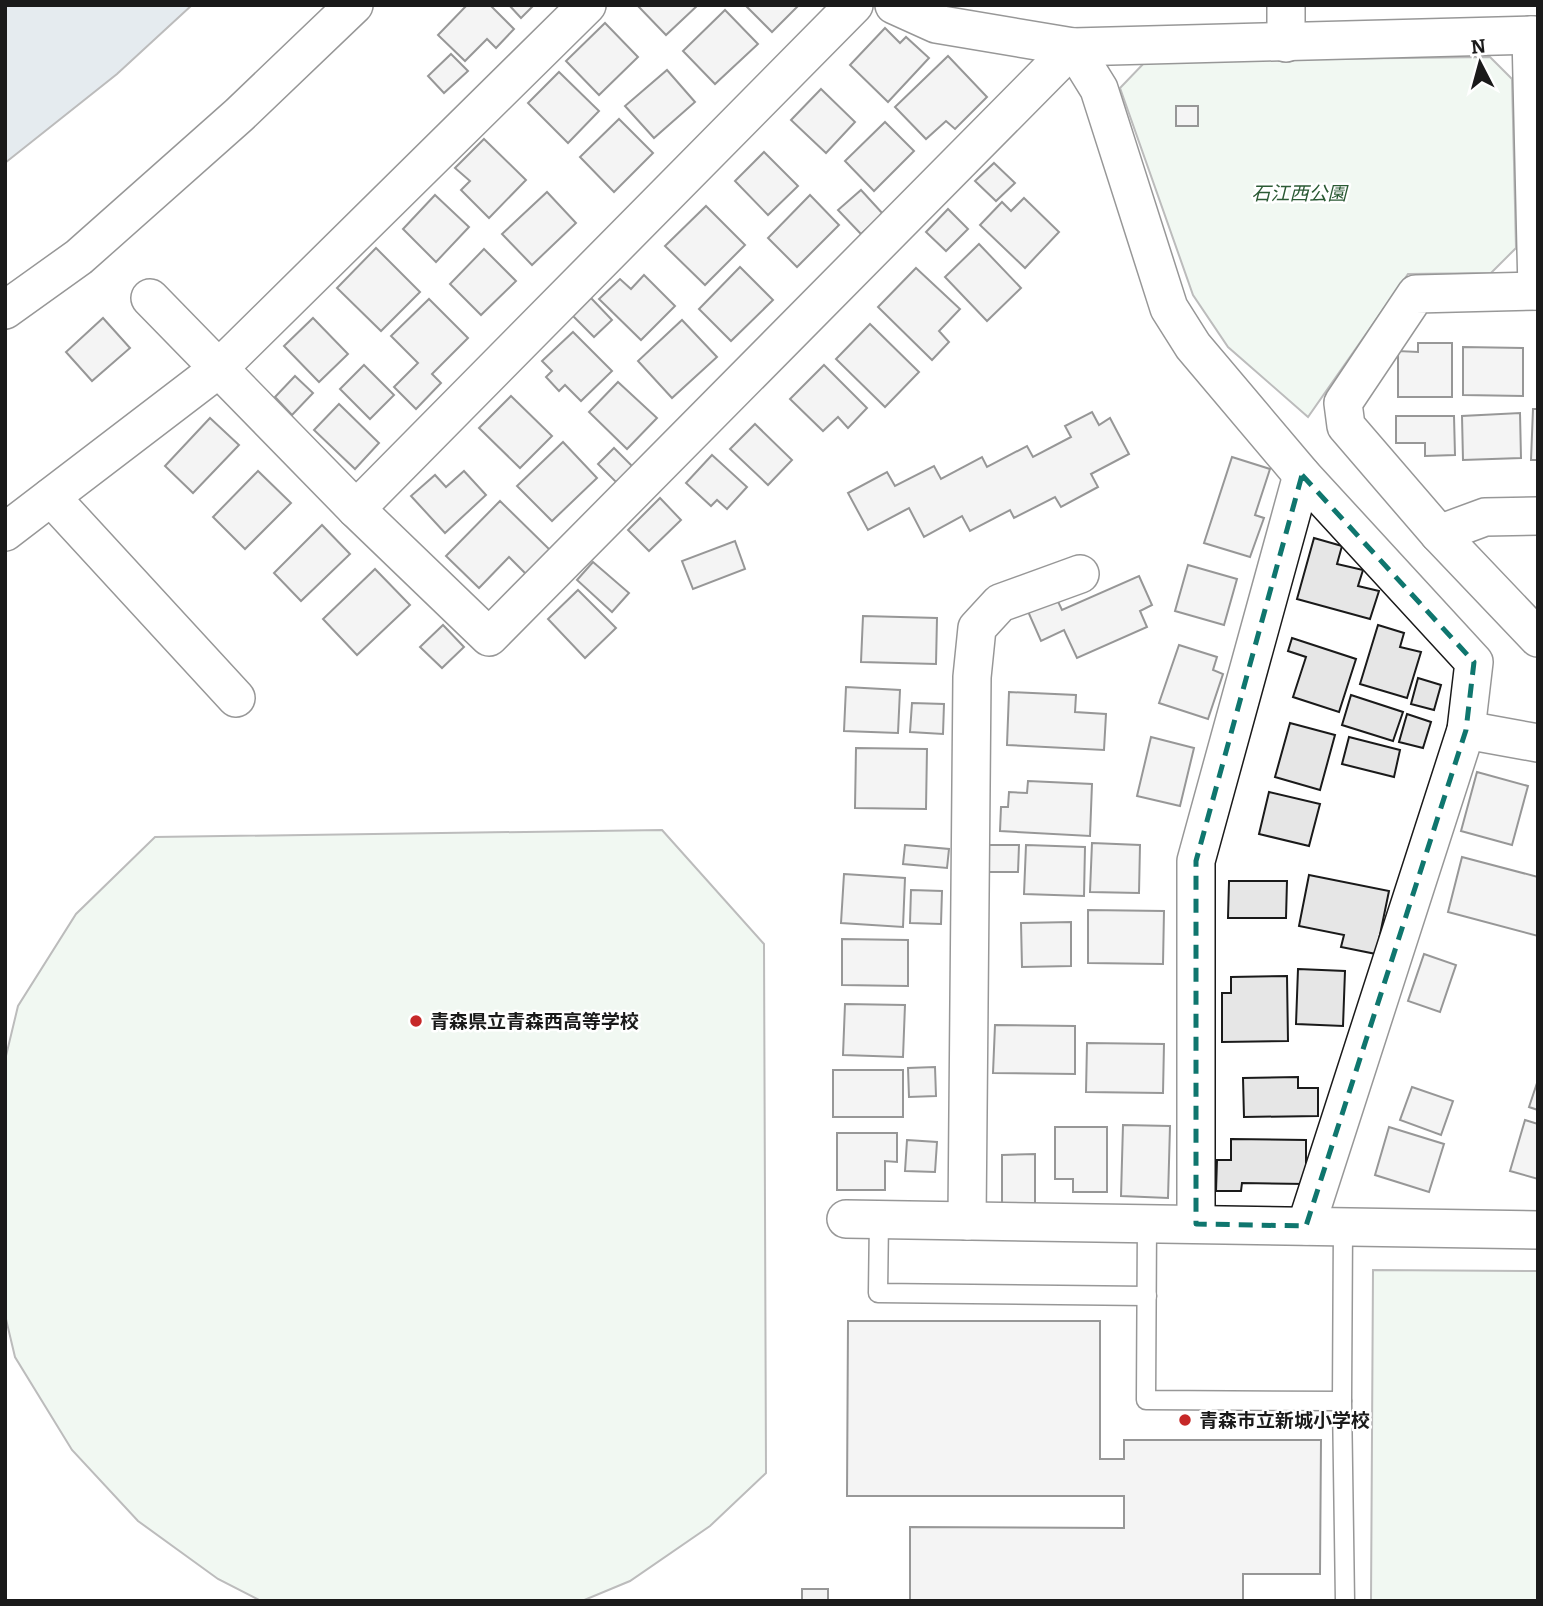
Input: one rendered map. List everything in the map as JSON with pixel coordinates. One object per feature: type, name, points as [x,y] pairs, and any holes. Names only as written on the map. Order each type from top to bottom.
[{"type":"street","points":[[5,310],[79,257],[239,116],[354,5]]},
{"type":"street","points":[[5,532],[217,370],[587,5]]},
{"type":"street","points":[[356,509],[854,5]]},
{"type":"street","points":[[894,5],[936,24],[1073,47],[1534,35],[1537,291],[1416,295],[1342,403],[1346,426],[1439,534],[1538,638]]},
{"type":"street","points":[[1286,5],[1286,43]]},
{"type":"street","points":[[150,298],[217,370],[489,637],[1073,47]]},
{"type":"street","points":[[1073,47],[1099,89],[1169,308],[1193,346],[1302,475],[1474,662],[1466,730],[1306,1226]]},
{"type":"street","points":[[1196,1224],[1196,861],[1302,475]]},
{"type":"street","points":[[51,497],[236,698]]},
{"type":"street","points":[[1439,534],[1485,517],[1538,516]]},
{"type":"street","points":[[967,1221],[972,677],[977,628],[1000,603],[1080,574]]},
{"type":"street","points":[[1466,730],[1538,743]]},
{"type":"street","points":[[862,1219],[1538,1230]]},
{"type":"lane","points":[[862,1219],[878,1293],[1147,1296]]},
{"type":"lane","points":[[1147,1224],[1146,1400],[1342,1401]]},
{"type":"lane","points":[[1343,1227],[1345,1601]]},
{"type":"highlighted area","points":[[1302,475],[1474,662],[1466,730],[1306,1226],[1196,1224],[1196,861]]},
{"type":"green space","name":"石江西公園","points":[[1490,57],[1512,79],[1516,248],[1491,273],[1408,274],[1308,417],[1228,347],[1193,295],[1120,88],[1146,61]]},
{"type":"green space","name":"青森県立青森西高等学校","points":[[662,830],[764,944],[766,1473],[710,1526],[630,1581],[582,1601],[261,1601],[218,1579],[138,1521],[72,1450],[15,1357],[5,1315],[5,1060],[18,1006],[76,914],[155,837]]},
{"type":"green space","points":[[1373,1270],[1538,1271],[1538,1601],[1371,1601]]},
{"type":"shaded area","points":[[5,5],[192,5],[117,74],[5,163]]},
{"type":"building","points":[[467,5],[490,5],[514,29],[496,48],[487,39],[465,61],[438,35]]},
{"type":"building","points":[[509,5],[534,5],[521,18]]},
{"type":"building","points":[[637,5],[698,5],[666,35]]},
{"type":"building","points":[[745,5],[795,5],[797,7],[772,32]]},
{"type":"building","points":[[725,10],[758,44],[715,84],[683,51]]},
{"type":"building","points":[[605,23],[638,57],[599,95],[566,61]]},
{"type":"building","points":[[885,28],[900,43],[906,37],[929,58],[888,102],[850,65]]},
{"type":"building","points":[[451,54],[468,71],[444,93],[428,76]]},
{"type":"building","points":[[948,56],[987,97],[955,129],[946,121],[926,139],[895,107]]},
{"type":"building","points":[[667,70],[695,102],[654,138],[625,106]]},
{"type":"building","points":[[559,72],[599,111],[568,143],[528,103]]},
{"type":"building","points":[[821,89],[855,122],[826,153],[791,120]]},
{"type":"building","points":[[1176,106],[1198,106],[1198,126],[1176,126]]},
{"type":"building","points":[[619,119],[653,153],[614,192],[580,157]]},
{"type":"building","points":[[885,122],[914,151],[874,191],[845,161]]},
{"type":"building","points":[[484,139],[526,180],[489,218],[461,190],[470,181],[455,168]]},
{"type":"building","points":[[764,152],[798,186],[768,215],[735,181]]},
{"type":"building","points":[[994,163],[1015,183],[996,201],[975,181]]},
{"type":"building","points":[[861,190],[883,214],[861,234],[838,210]]},
{"type":"building","points":[[547,192],[576,223],[532,265],[502,234]]},
{"type":"building","points":[[435,195],[469,227],[436,262],[403,229]]},
{"type":"building","points":[[810,195],[839,225],[797,267],[768,238]]},
{"type":"building","points":[[1024,198],[1059,232],[1025,268],[980,225],[1002,202],[1011,211]]},
{"type":"building","points":[[706,206],[745,245],[705,285],[665,246]]},
{"type":"building","points":[[948,209],[968,229],[946,251],[926,232]]},
{"type":"building","points":[[979,244],[1021,288],[987,321],[945,277]]},
{"type":"building","points":[[376,248],[420,292],[381,331],[337,288]]},
{"type":"building","points":[[484,249],[516,281],[481,315],[450,284]]},
{"type":"building","points":[[740,267],[773,300],[731,341],[699,309]]},
{"type":"building","points":[[916,268],[960,309],[939,331],[949,342],[932,360],[878,307]]},
{"type":"building","points":[[644,275],[675,306],[641,340],[599,299],[620,279],[631,289]]},
{"type":"building","points":[[591,298],[612,320],[594,337],[573,316]]},
{"type":"building","points":[[429,299],[468,338],[432,374],[441,383],[416,409],[394,387],[418,363],[391,336]]},
{"type":"building","points":[[103,318],[130,348],[92,381],[66,352]]},
{"type":"building","points":[[313,318],[348,354],[319,382],[284,346]]},
{"type":"building","points":[[682,320],[717,357],[672,398],[638,361]]},
{"type":"building","points":[[870,324],[919,372],[885,407],[836,359]]},
{"type":"building","points":[[573,332],[612,371],[581,401],[565,385],[559,391],[546,377],[552,371],[542,361]]},
{"type":"building","points":[[1418,343],[1452,343],[1452,397],[1398,397],[1398,351],[1418,352]]},
{"type":"building","points":[[1463,347],[1523,348],[1523,396],[1463,395]]},
{"type":"building","points":[[364,365],[394,395],[370,419],[340,389]]},
{"type":"building","points":[[824,365],[867,408],[848,428],[838,417],[823,431],[790,399]]},
{"type":"building","points":[[295,376],[313,393],[292,415],[275,397]]},
{"type":"building","points":[[618,382],[657,418],[627,449],[589,412]]},
{"type":"building","points":[[511,396],[552,436],[520,468],[479,428]]},
{"type":"building","points":[[339,404],[379,443],[355,469],[314,430]]},
{"type":"building","points":[[1533,409],[1538,409],[1538,460],[1531,460]]},
{"type":"building","points":[[1092,412],[1099,425],[1110,418],[1129,454],[1091,474],[1098,487],[1061,507],[1055,497],[1014,518],[1010,510],[970,531],[962,516],[924,537],[909,508],[868,530],[848,493],[887,472],[895,486],[934,466],[941,479],[982,457],[987,467],[1027,446],[1033,457],[1071,437],[1065,426]]},
{"type":"building","points":[[1520,413],[1521,458],[1463,460],[1462,416]]},
{"type":"building","points":[[1396,416],[1454,416],[1455,455],[1425,456],[1425,443],[1396,443]]},
{"type":"building","points":[[210,418],[239,445],[193,493],[165,466]]},
{"type":"building","points":[[755,424],[792,460],[768,485],[730,449]]},
{"type":"building","points":[[563,442],[597,478],[552,521],[517,486]]},
{"type":"building","points":[[614,448],[634,468],[617,483],[598,464]]},
{"type":"building","points":[[712,455],[747,487],[727,509],[717,500],[711,506],[686,483]]},
{"type":"building","points":[[1232,457],[1270,469],[1255,515],[1264,518],[1250,557],[1204,543]]},
{"type":"building","points":[[258,471],[291,503],[245,549],[213,517]]},
{"type":"building","points":[[464,471],[486,495],[445,533],[411,496],[435,475],[446,487]]},
{"type":"building","points":[[660,498],[681,520],[649,551],[628,530]]},
{"type":"building","points":[[500,501],[550,550],[526,574],[509,557],[479,588],[446,556]]},
{"type":"building","points":[[322,525],[350,554],[301,601],[274,573]]},
{"type":"building","points":[[1314,538],[1342,546],[1337,564],[1363,570],[1358,586],[1379,591],[1370,619],[1297,599]]},
{"type":"building","points":[[735,541],[745,569],[693,589],[682,561]]},
{"type":"building","points":[[593,562],[629,593],[612,612],[577,580]]},
{"type":"building","points":[[1188,565],[1237,579],[1224,625],[1175,611]]},
{"type":"building","points":[[375,569],[410,605],[357,655],[323,619]]},
{"type":"building","points":[[1139,576],[1152,605],[1140,611],[1147,627],[1077,658],[1064,630],[1041,641],[1026,607],[1054,593],[1062,610]]},
{"type":"building","points":[[578,590],[616,628],[585,658],[548,619]]},
{"type":"building","points":[[863,616],[937,618],[936,664],[861,662]]},
{"type":"building","points":[[443,625],[464,647],[442,668],[420,647]]},
{"type":"building","points":[[1378,625],[1404,633],[1400,647],[1421,652],[1407,698],[1360,684]]},
{"type":"building","points":[[1292,638],[1356,659],[1339,712],[1293,697],[1306,657],[1288,651]]},
{"type":"building","points":[[1179,645],[1217,657],[1213,670],[1223,674],[1208,719],[1159,703]]},
{"type":"building","points":[[1418,678],[1441,685],[1434,710],[1411,704]]},
{"type":"building","points":[[846,687],[900,690],[898,733],[844,731]]},
{"type":"building","points":[[1009,692],[1076,695],[1075,712],[1106,714],[1104,750],[1007,745]]},
{"type":"building","points":[[1351,695],[1403,712],[1393,741],[1342,725]]},
{"type":"building","points":[[912,703],[944,704],[943,734],[910,732]]},
{"type":"building","points":[[1407,714],[1431,722],[1423,748],[1399,742]]},
{"type":"building","points":[[1290,723],[1335,735],[1320,790],[1275,777]]},
{"type":"building","points":[[1151,737],[1194,748],[1180,806],[1137,796]]},
{"type":"building","points":[[1349,737],[1400,750],[1394,777],[1342,764]]},
{"type":"building","points":[[856,748],[927,749],[926,809],[855,808]]},
{"type":"building","points":[[1477,772],[1528,786],[1512,845],[1461,831]]},
{"type":"building","points":[[1028,781],[1092,784],[1090,836],[1000,831],[1001,807],[1008,807],[1009,792],[1027,793]]},
{"type":"building","points":[[1269,792],[1320,804],[1309,846],[1259,834]]},
{"type":"building","points":[[1092,843],[1140,845],[1139,893],[1090,892]]},
{"type":"building","points":[[905,845],[949,849],[947,868],[903,864]]},
{"type":"building","points":[[988,845],[1019,845],[1018,872],[988,872]]},
{"type":"building","points":[[1026,845],[1085,847],[1084,896],[1024,894]]},
{"type":"building","points":[[1462,857],[1538,877],[1538,936],[1448,912]]},
{"type":"building","points":[[844,874],[905,878],[903,927],[841,923]]},
{"type":"building","points":[[1309,875],[1389,891],[1376,954],[1341,947],[1344,935],[1299,926]]},
{"type":"building","points":[[1229,881],[1287,881],[1286,918],[1228,918]]},
{"type":"building","points":[[911,890],[942,891],[941,924],[910,923]]},
{"type":"building","points":[[1088,910],[1164,911],[1163,964],[1088,963]]},
{"type":"building","points":[[1071,922],[1071,966],[1022,967],[1021,923]]},
{"type":"building","points":[[842,939],[908,940],[908,986],[842,985]]},
{"type":"building","points":[[1424,954],[1456,965],[1440,1012],[1408,1001]]},
{"type":"building","points":[[1298,969],[1345,971],[1343,1026],[1296,1024]]},
{"type":"building","points":[[1287,976],[1288,1041],[1222,1042],[1222,993],[1231,993],[1231,977]]},
{"type":"building","points":[[845,1004],[905,1005],[903,1057],[843,1055]]},
{"type":"building","points":[[995,1025],[1075,1026],[1075,1074],[993,1073]]},
{"type":"building","points":[[1087,1043],[1164,1044],[1163,1093],[1086,1092]]},
{"type":"building","points":[[935,1067],[936,1096],[909,1097],[908,1068]]},
{"type":"building","points":[[833,1070],[903,1070],[903,1117],[833,1117]]},
{"type":"building","points":[[1298,1077],[1298,1088],[1318,1088],[1318,1116],[1244,1117],[1243,1078]]},
{"type":"building","points":[[1538,1080],[1538,1110],[1529,1107]]},
{"type":"building","points":[[1412,1087],[1453,1101],[1441,1135],[1400,1120]]},
{"type":"building","points":[[1525,1120],[1538,1124],[1538,1179],[1510,1171]]},
{"type":"building","points":[[1123,1125],[1170,1126],[1168,1198],[1121,1196]]},
{"type":"building","points":[[1055,1127],[1107,1127],[1107,1192],[1073,1192],[1073,1179],[1055,1179]]},
{"type":"building","points":[[1389,1127],[1444,1144],[1429,1192],[1375,1175]]},
{"type":"building","points":[[837,1133],[897,1133],[897,1162],[885,1161],[885,1190],[837,1190]]},
{"type":"building","points":[[1231,1139],[1306,1140],[1306,1184],[1242,1183],[1241,1191],[1216,1191],[1217,1160],[1231,1160]]},
{"type":"building","points":[[907,1140],[937,1142],[935,1172],[905,1171]]},
{"type":"building","points":[[1035,1154],[1035,1204],[1002,1204],[1002,1155]]},
{"type":"building","points":[[848,1321],[1100,1321],[1100,1459],[1124,1459],[1124,1440],[1321,1440],[1320,1574],[1243,1574],[1243,1601],[910,1601],[910,1527],[1124,1528],[1124,1496],[847,1496]]},
{"type":"building","points":[[802,1589],[828,1589],[828,1601],[802,1601]]},
{"type":"place","name":"青森県立青森西高等学校","points":[[416,1021]]},
{"type":"place","name":"青森市立新城小学校","points":[[1185,1420]]}]
